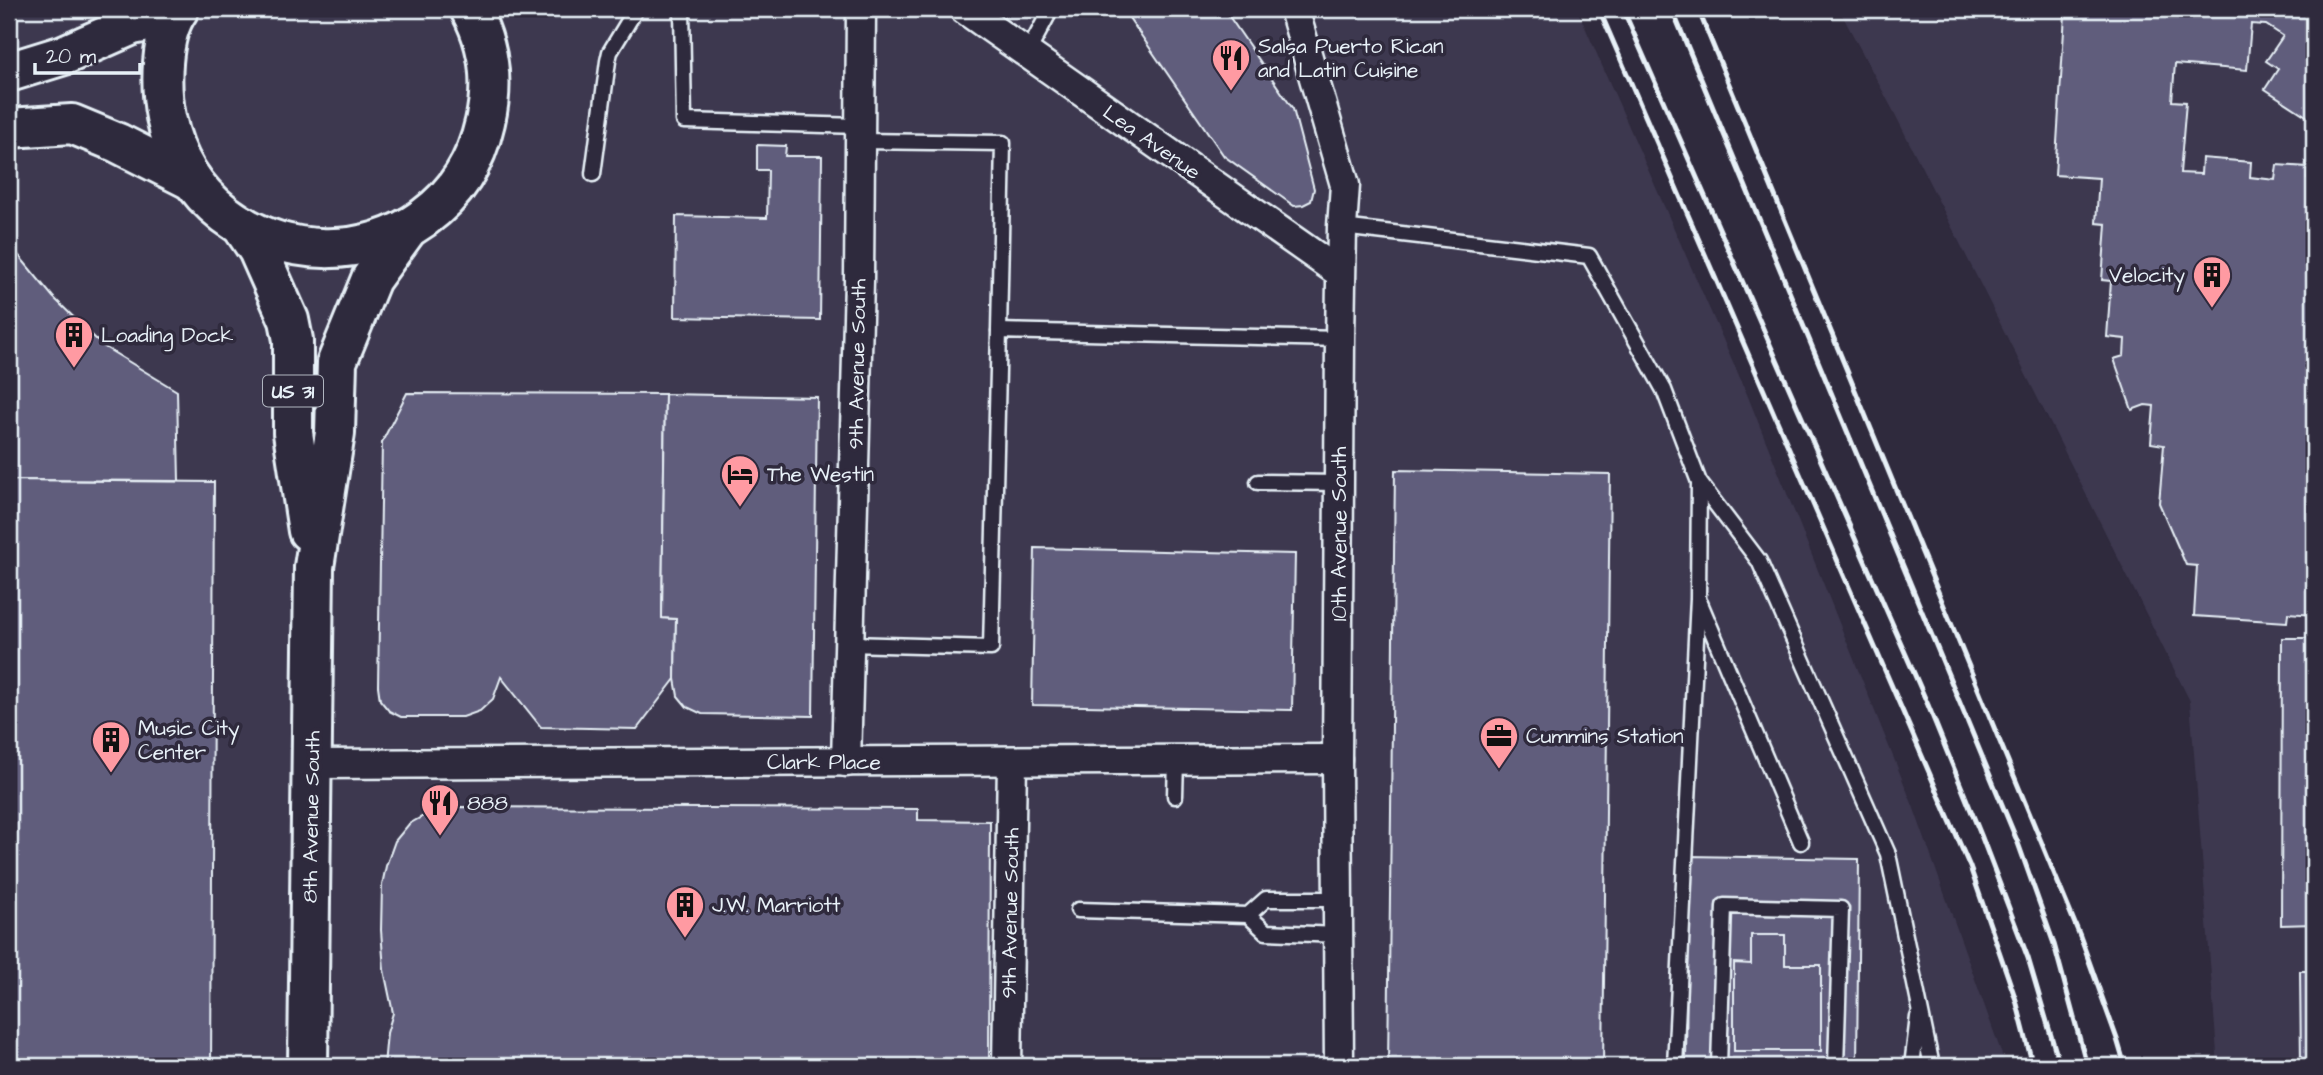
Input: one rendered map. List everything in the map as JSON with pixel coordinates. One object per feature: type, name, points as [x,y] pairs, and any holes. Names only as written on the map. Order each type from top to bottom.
[{"type":"main road","name":"US 31","points":[[408,228],[439,205],[464,175],[481,140],[490,102],[489,63],[479,26],[470,9]]},
{"type":"main road","name":"US 31","points":[[176,13],[166,46],[161,93],[171,139],[193,181],[214,206],[241,225]]},
{"type":"main road","points":[[9,72],[64,55],[132,25],[176,13]]},
{"type":"main road","points":[[9,128],[72,124],[107,138],[193,181]]},
{"type":"main road","points":[[241,225],[281,243],[323,250],[367,244],[408,228]]},
{"type":"main road","name":"8th Avenue South","points":[[241,225],[258,250],[289,320],[293,340],[293,433],[314,568]]},
{"type":"main road","name":"8th Avenue South","points":[[308,1066],[314,568],[335,433],[337,362],[371,279],[408,228]]},
{"type":"street","name":"9th Avenue South","points":[[846,762],[859,281],[861,9]]},
{"type":"street","name":"Lea Avenue","points":[[964,9],[1340,274]]},
{"type":"street","name":"10th Avenue South","points":[[1294,9],[1345,186],[1340,274],[1337,759],[1339,1066]]},
{"type":"street","name":"Clark Place","points":[[312,764],[1337,759]]},
{"type":"street","name":"9th Avenue South","points":[[1007,1066],[1012,761]]},
{"type":"lane","points":[[593,174],[610,52],[636,9]]},
{"type":"lane","points":[[682,9],[684,121],[1003,143],[991,648],[849,644]]},
{"type":"lane","points":[[1027,54],[1051,9]]},
{"type":"lane","points":[[1342,227],[1589,256],[1664,390],[1699,482],[1759,561],[1888,853],[1932,1066]]},
{"type":"lane","points":[[999,331],[1340,339]]},
{"type":"lane","points":[[1258,482],[1339,483]]},
{"type":"lane","points":[[1675,1066],[1698,598],[1699,482]]},
{"type":"lane","points":[[1698,598],[1801,842]]},
{"type":"lane","points":[[1175,796],[1176,760]]},
{"type":"lane","points":[[1248,915],[1266,899],[1338,899]]},
{"type":"lane","points":[[1719,1066],[1724,906],[1841,909],[1836,1066]]},
{"type":"lane","points":[[1079,910],[1248,915],[1266,932],[1338,935]]},
{"type":"lane","points":[[1912,1066],[1920,1006]]},
{"type":"shaded area","points":[[9,9],[1577,9],[1744,387],[1913,806],[2006,1066],[9,1066]]},
{"type":"shaded area","points":[[1839,9],[2314,9],[2314,1066],[2218,1066],[2190,701],[1895,114]]},
{"type":"building","points":[[1123,9],[1224,9],[1293,109],[1314,189],[1311,201],[1294,206],[1224,156]]},
{"type":"building","name":"Velocity","points":[[2002,9],[2314,9],[2314,121],[2265,89],[2278,69],[2266,61],[2283,36],[2266,25],[2251,24],[2247,70],[2175,64],[2172,101],[2186,102],[2180,173],[2201,174],[2202,158],[2251,162],[2250,177],[2275,180],[2277,165],[2308,167],[2307,179],[2314,180],[2314,615],[2288,613],[2287,622],[2194,616],[2197,566],[2186,565],[2159,503],[2164,445],[2151,443],[2154,406],[2145,405],[2132,410],[2114,359],[2124,356],[2125,339],[2107,337],[2111,281],[2102,280],[2106,224],[2096,223],[2099,178],[2055,175],[2065,14]]},
{"type":"building","points":[[757,145],[786,146],[785,156],[822,156],[820,320],[675,317],[676,216],[767,218],[768,170],[757,170]]},
{"type":"building","name":"Loading Dock","points":[[9,250],[15,251],[53,297],[103,346],[177,391],[179,481],[9,480]]},
{"type":"building","points":[[407,393],[665,394],[662,618],[676,619],[675,679],[637,729],[541,727],[501,677],[493,699],[480,711],[463,717],[401,717],[389,711],[380,700],[378,686],[382,442]]},
{"type":"building","name":"The Westin","points":[[665,394],[817,397],[813,716],[702,714],[687,707],[678,696],[675,679],[676,619],[662,618]]},
{"type":"building","name":"Cummins Station","points":[[1395,470],[1610,474],[1603,1066],[1388,1066]]},
{"type":"building","name":"Music City Center","points":[[9,480],[214,482],[211,1066],[9,1066]]},
{"type":"building","points":[[1035,548],[1295,554],[1292,710],[1032,705]]},
{"type":"building","points":[[2282,638],[2314,638],[2314,924],[2281,925]]},
{"type":"building","name":"J.W. Marriott","points":[[436,809],[918,809],[918,820],[990,821],[989,1066],[384,1066],[387,1033],[393,1013],[384,970],[381,930],[382,885],[386,866],[395,841],[409,824]]},
{"type":"building","points":[[1688,856],[1859,859],[1857,1066],[1686,1066]]},
{"type":"building","points":[[1751,935],[1785,935],[1785,965],[1821,965],[1821,1051],[1734,1051],[1734,963],[1751,964]]},
{"type":"building","points":[[2300,971],[2314,971],[2314,1066],[2301,1066]]},
{"type":"railway","points":[[1599,9],[1970,867],[2016,1000],[2033,1066]]},
{"type":"railway","points":[[1623,9],[1928,705],[2028,958],[2060,1066]]},
{"type":"railway","points":[[1672,9],[2018,843],[2054,944],[2087,1066]]},
{"type":"railway","points":[[1698,9],[2080,936],[2125,1066]]},
{"type":"place","name":"Salsa Puerto Rican and Latin Cuisine","points":[[1231,92]]},
{"type":"place","name":"Velocity","points":[[2212,309]]},
{"type":"place","name":"Loading Dock","points":[[74,369]]},
{"type":"place","name":"The Westin","points":[[740,508]]},
{"type":"place","name":"Cummins Station","points":[[1499,770]]},
{"type":"place","name":"Music City Center","points":[[111,774]]},
{"type":"place","name":"888","points":[[440,837]]},
{"type":"place","name":"J.W. Marriott","points":[[685,939]]}]
